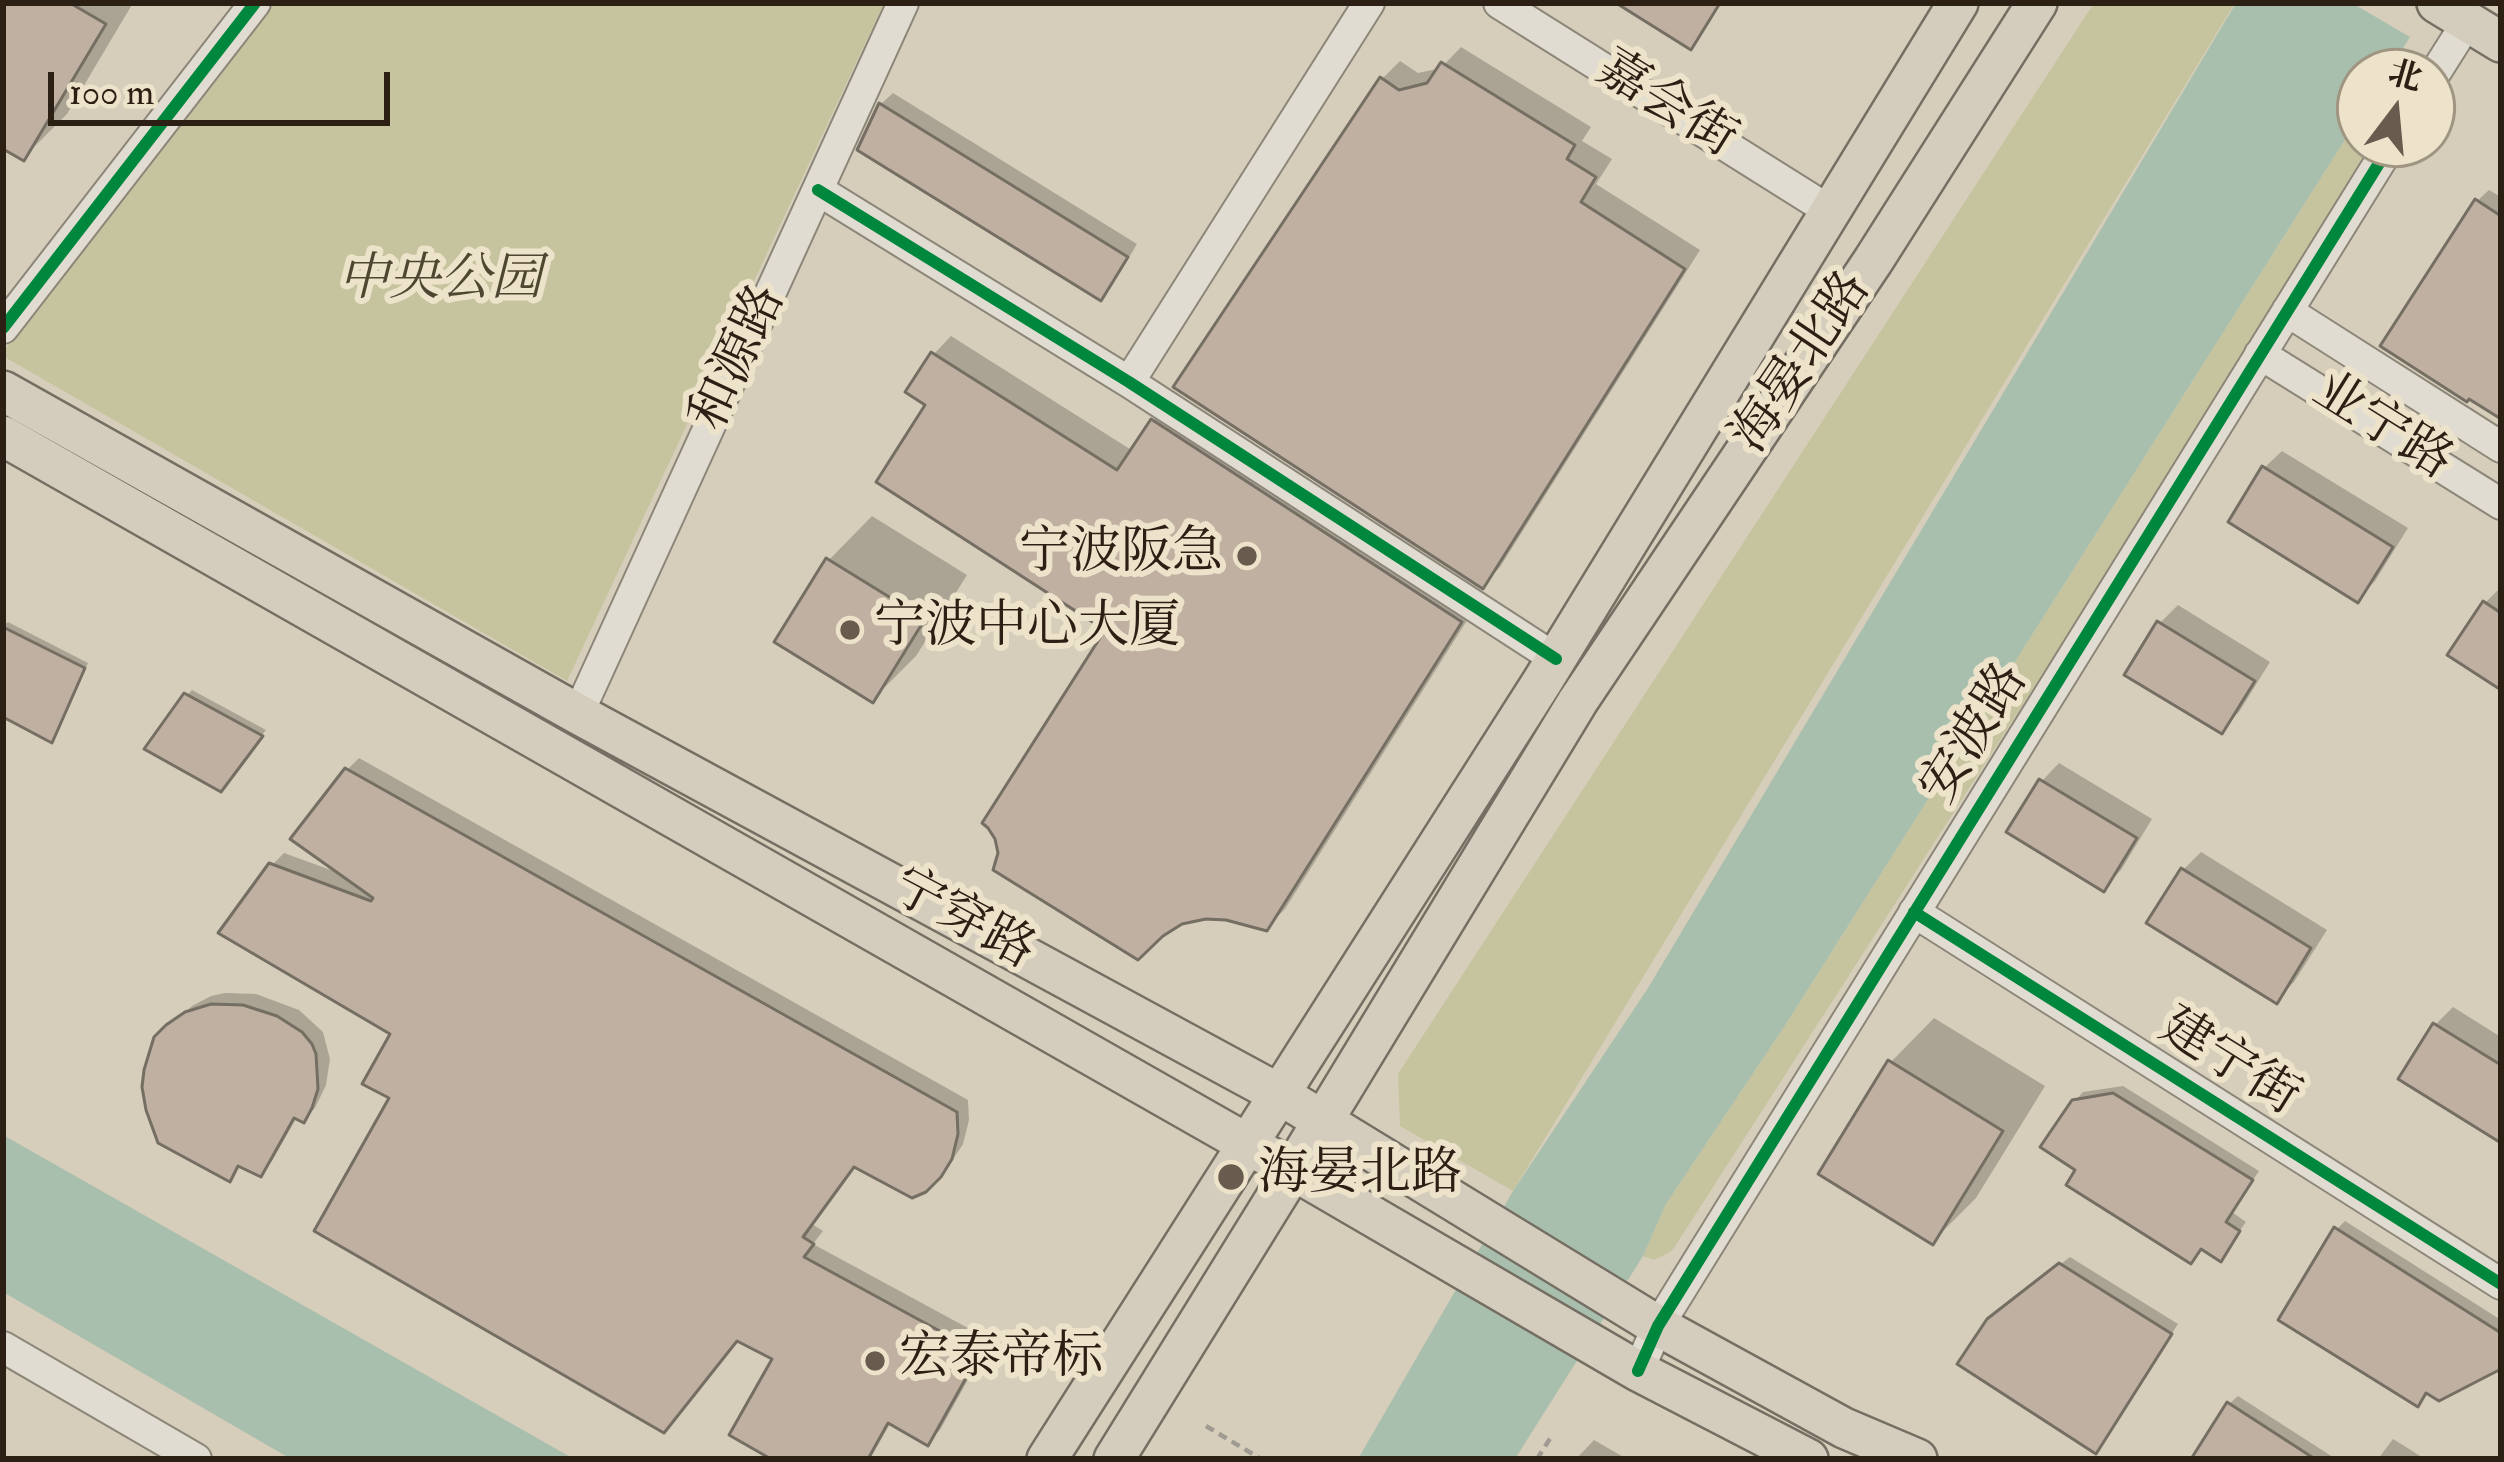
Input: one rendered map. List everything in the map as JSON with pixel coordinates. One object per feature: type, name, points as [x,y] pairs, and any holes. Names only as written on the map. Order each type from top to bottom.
[{"type":"main road","name":"海晏北路","points":[[1047,1459],[1556,658],[1958,3]]},
{"type":"main road","name":"海晏北路","points":[[1114,1459],[1578,701],[1873,261],[2037,3]]},
{"type":"main road","name":"宁穿路","points":[[3,391],[578,715],[1280,1094],[1658,1326],[1844,1428],[1917,1459]]},
{"type":"main road","name":"宁穿路","points":[[3,436],[1638,1371],[1808,1459]]},
{"type":"street","points":[[3,328],[255,3]]},
{"type":"street","name":"和源路","points":[[578,715],[903,3]]},
{"type":"street","points":[[1129,382],[1370,3]]},
{"type":"street","name":"嘉会街","points":[[1499,3],[1830,211]]},
{"type":"street","points":[[2452,48],[2469,22]]},
{"type":"street","name":"安波路","points":[[1638,1371],[1658,1326],[2376,168]]},
{"type":"street","points":[[818,190],[1129,382],[1556,658]]},
{"type":"street","name":"业宁路","points":[[2287,311],[2501,447]]},
{"type":"street","name":"业宁路","points":[[2260,354],[2501,504]]},
{"type":"street","name":"建宁街","points":[[1914,912],[2501,1284]]},
{"type":"street","points":[[3,1347],[196,1459]]},
{"type":"path","points":[[1206,1426],[1261,1459]]},
{"type":"path","points":[[1537,1459],[1552,1434]]},
{"type":"green space","name":"中央公园","points":[[275,3],[884,3],[567,681],[3,356]]},
{"type":"green space","points":[[2094,3],[2235,3],[1513,1191],[1400,1126],[1398,1074]]},
{"type":"green space","points":[[2336,154],[2336,168],[2361,168],[1672,1251],[1654,1260],[1643,1256],[1666,1204],[1786,1024]]},
{"type":"shaded area","points":[[2236,3],[2352,3],[2410,37],[2403,48],[2336,48],[2336,154],[1786,1024],[1666,1204],[1643,1256],[1515,1459],[1358,1459],[1513,1191],[1648,988]]},
{"type":"shaded area","points":[[3,1135],[574,1459],[291,1459],[3,1292]]},
{"type":"building","points":[[3,3],[70,3],[106,24],[24,161],[3,149]]},
{"type":"building","points":[[1616,3],[1720,3],[1691,50]]},
{"type":"building","points":[[1441,62],[1575,145],[1567,159],[1596,177],[1581,202],[1685,269],[1483,589],[1173,387],[1380,77],[1399,90],[1427,83]]},
{"type":"building","points":[[879,103],[1128,257],[1101,301],[857,150]]},
{"type":"building","points":[[2475,199],[2501,216],[2501,419],[2380,346]]},
{"type":"building","points":[[931,352],[1117,470],[1151,419],[1462,622],[1267,931],[1226,920],[1182,924],[1138,960],[993,870],[998,853],[995,839],[982,823],[1105,630],[876,482],[925,405],[905,392]]},
{"type":"building","points":[[2262,466],[2393,547],[2358,603],[2228,522]]},
{"type":"building","name":"宁波中心大厦","points":[[826,558],[925,619],[873,703],[774,642]]},
{"type":"building","points":[[2483,601],[2501,613],[2501,690],[2447,655]]},
{"type":"building","points":[[2157,621],[2255,681],[2222,734],[2124,675]]},
{"type":"building","points":[[3,627],[85,668],[52,743],[3,717]]},
{"type":"building","points":[[184,693],[263,736],[221,792],[144,749]]},
{"type":"building","points":[[345,768],[957,1112],[952,1159],[926,1192],[912,1198],[854,1167],[803,1237],[814,1244],[804,1257],[980,1353],[928,1446],[888,1423],[868,1459],[771,1459],[729,1435],[772,1359],[737,1341],[664,1433],[314,1231],[389,1098],[362,1084],[390,1034],[218,933],[269,863],[371,901],[290,839]]},
{"type":"building","points":[[2039,779],[2137,838],[2104,892],[2006,832]]},
{"type":"building","points":[[2181,868],[2311,948],[2277,1004],[2146,923]]},
{"type":"building","points":[[211,1004],[243,1005],[277,1016],[302,1032],[316,1054],[318,1089],[312,1108],[304,1123],[294,1118],[261,1177],[238,1166],[230,1182],[158,1143],[146,1110],[142,1087],[154,1037],[185,1012]]},
{"type":"building","points":[[2433,1023],[2501,1065],[2501,1143],[2398,1079]]},
{"type":"building","points":[[1888,1060],[2003,1131],[1933,1245],[1818,1174]]},
{"type":"building","points":[[2113,1093],[2253,1180],[2226,1222],[2240,1231],[2221,1262],[2201,1249],[2191,1264],[2066,1185],[2075,1170],[2040,1147],[2072,1100]]},
{"type":"building","points":[[2334,1227],[2501,1333],[2501,1369],[2439,1401],[2426,1393],[2418,1407],[2278,1320]]},
{"type":"building","points":[[2059,1263],[2172,1334],[2096,1454],[1957,1364],[1987,1319]]},
{"type":"building","points":[[2227,1402],[2315,1459],[2191,1459]]},
{"type":"cycle path","points":[[3,328],[255,3]]},
{"type":"cycle path","points":[[1638,1371],[1658,1326],[2376,168]]},
{"type":"cycle path","points":[[818,190],[1129,382],[1556,659]]},
{"type":"cycle path","points":[[1914,912],[2501,1284]]},
{"type":"place","name":"宁波阪急","points":[[1247,556]]},
{"type":"place","name":"宁波中心大厦","points":[[850,630]]},
{"type":"place","name":"海晏北路","points":[[1231,1177]]},
{"type":"place","name":"宏泰帝标","points":[[875,1361]]}]
